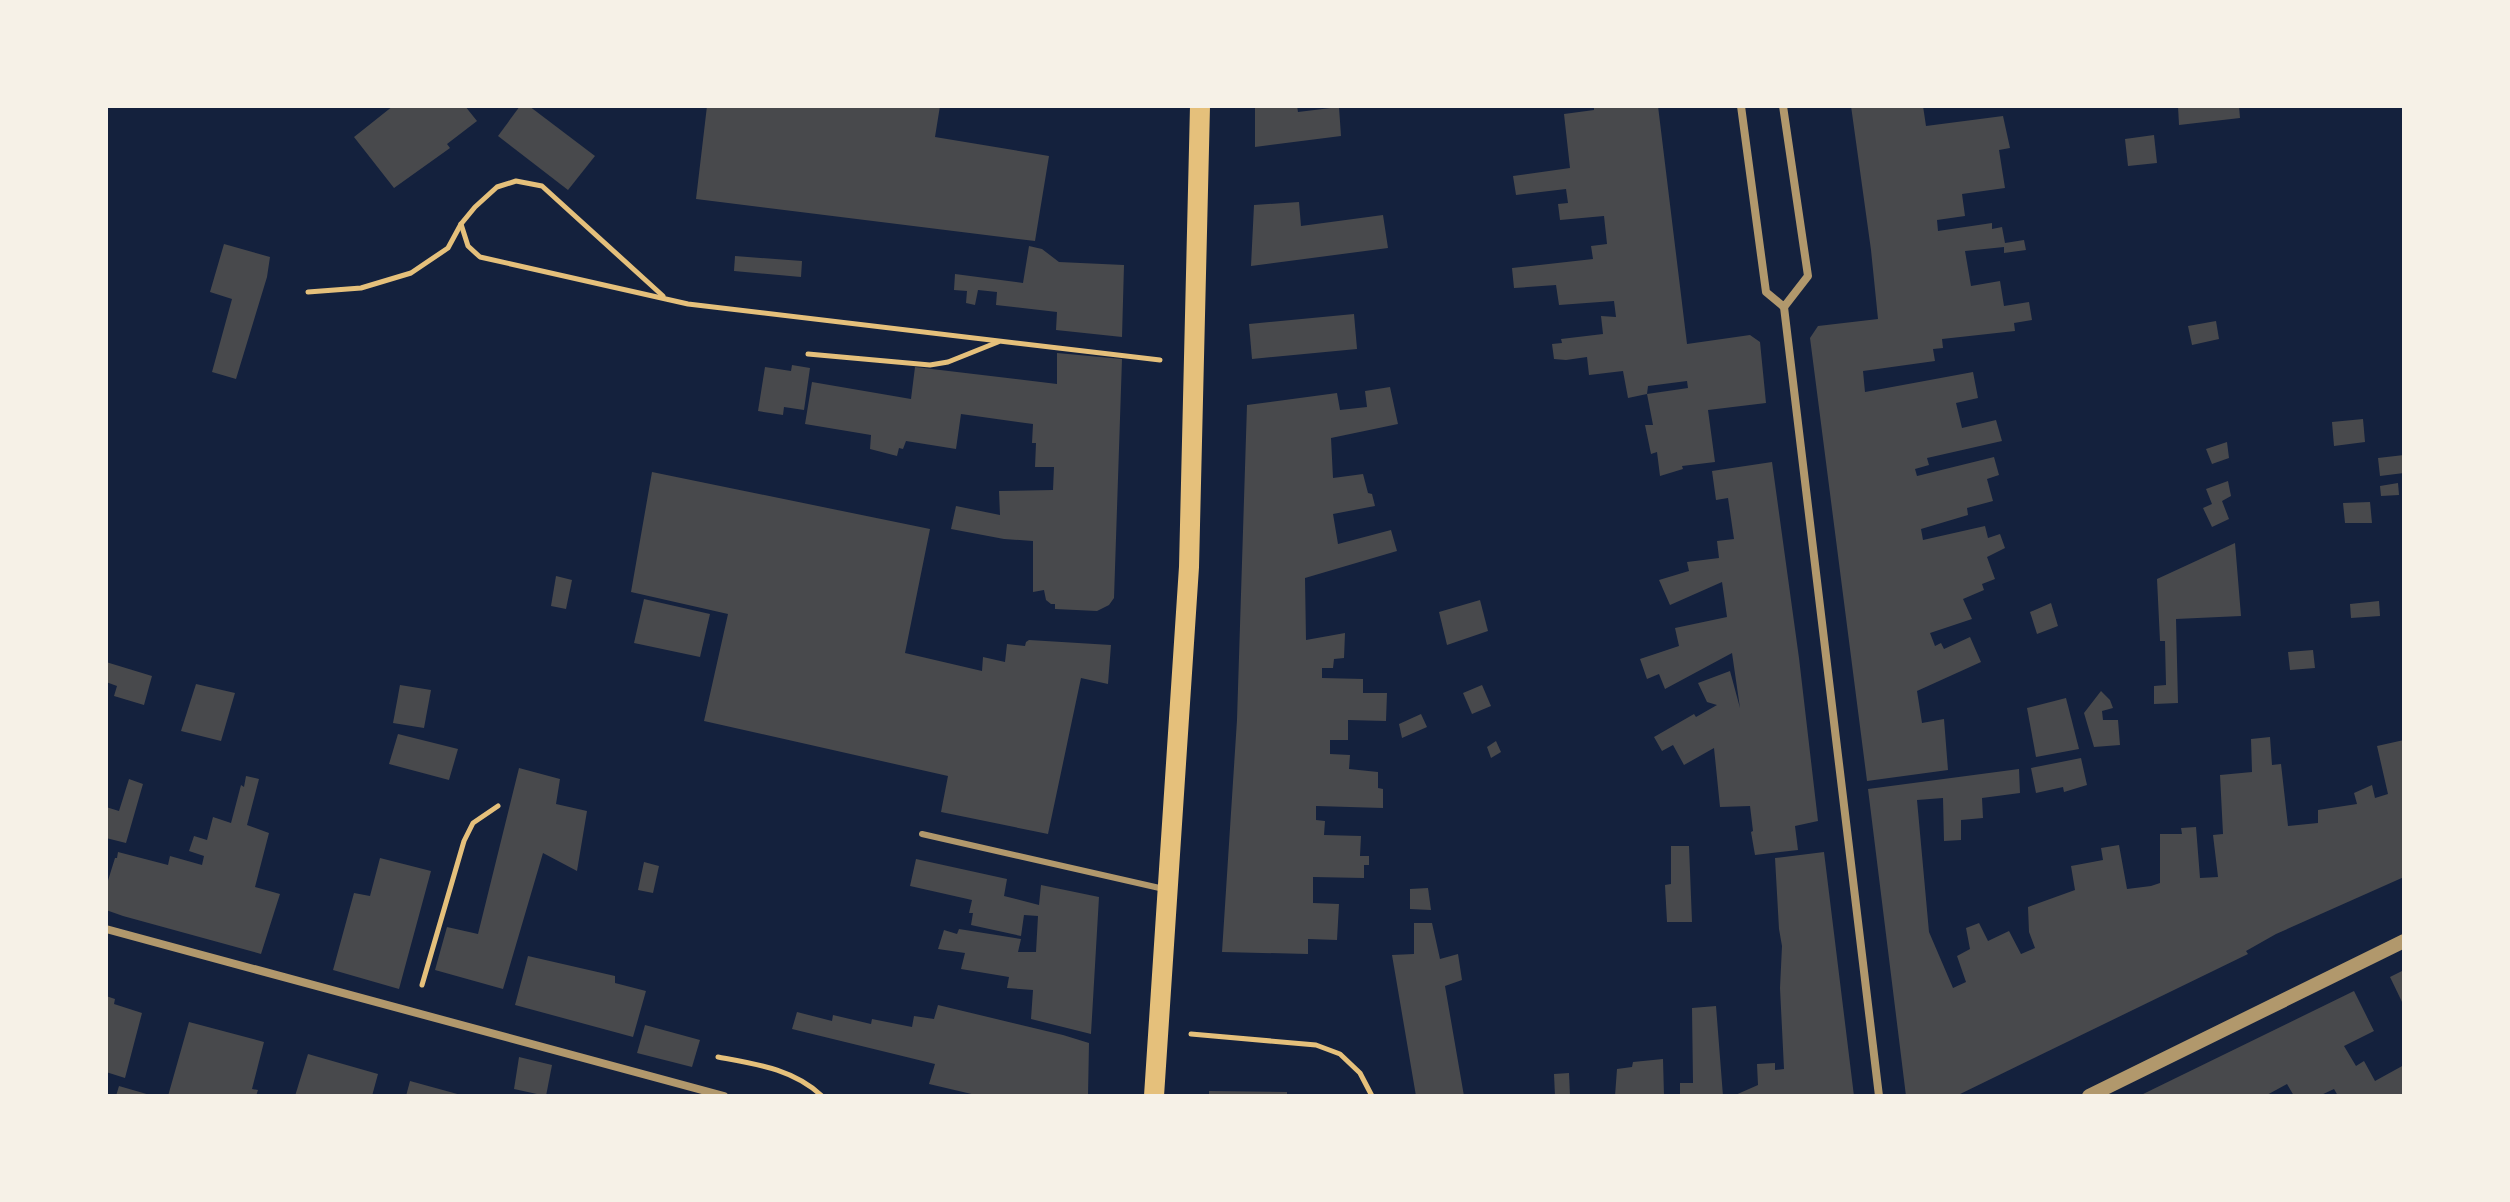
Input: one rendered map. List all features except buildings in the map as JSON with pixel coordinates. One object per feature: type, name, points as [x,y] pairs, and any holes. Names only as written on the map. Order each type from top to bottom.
[{"type":"main road","points":[[1154,1096],[1189,567],[1200,106]]},
{"type":"street","points":[[1741,106],[1766,292],[1784,307],[1879,1096]]},
{"type":"street","points":[[1783,106],[1808,276],[1784,307]]},
{"type":"street","points":[[106,929],[724,1096]]},
{"type":"street","points":[[2089,1096],[2404,941]]},
{"type":"lane","points":[[922,834],[1167,890]]},
{"type":"path","points":[[308,292],[361,288],[411,273],[448,248],[461,224],[497,187],[516,181],[542,186],[665,298]]},
{"type":"path","points":[[461,224],[468,246],[480,257],[688,304],[1193,364]]},
{"type":"path","points":[[808,354],[930,365],[948,362],[1000,341]]},
{"type":"path","points":[[414,1013],[464,841],[473,823],[498,806]]},
{"type":"path","points":[[1158,1032],[1316,1045],[1340,1054],[1360,1073],[1372,1096]]},
{"type":"path","points":[[718,1057],[763,1065],[786,1073],[808,1083],[822,1096]]}]
